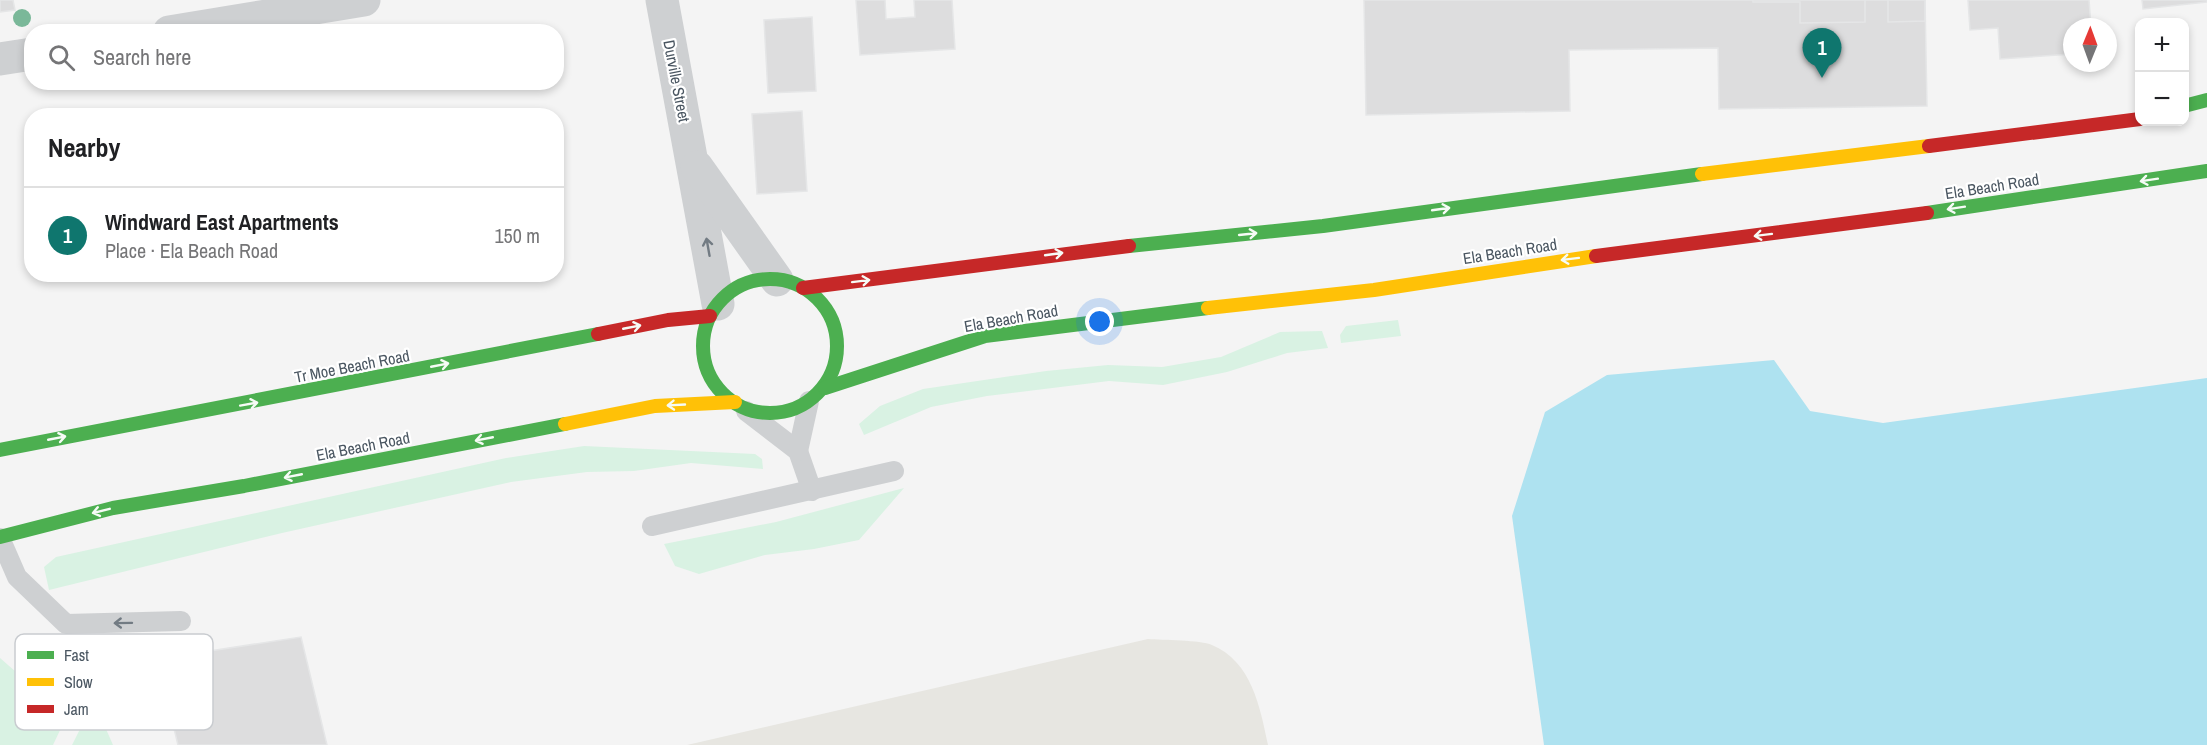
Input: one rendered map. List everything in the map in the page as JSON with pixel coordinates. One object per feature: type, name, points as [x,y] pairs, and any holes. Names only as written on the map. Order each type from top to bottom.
[{"type":"highway","points":[[2189,104],[2207,99]]},
{"type":"highway","points":[[790,284],[817,298],[828,312],[835,328],[837,345],[835,363],[825,388],[809,401],[784,414],[740,406],[719,389],[709,373],[704,354],[704,335],[714,310],[744,285],[760,280],[790,284],[954,270],[1058,253],[1323,226],[1520,198],[2135,120]]},
{"type":"highway","name":"Ela Beach Road","points":[[825,388],[985,336],[1140,315],[1374,290],[1518,266],[1884,219],[2207,171]]},
{"type":"highway","name":"Tr Moe Beach Road","points":[[0,450],[265,401],[714,310]]},
{"type":"highway","name":"Ela Beach Road","points":[[0,537],[113,508],[244,486],[655,406],[740,406]]},
{"type":"street","points":[[218,24],[364,0]]},
{"type":"street","name":"Durville Street","points":[[662,0],[693,161],[714,310]]},
{"type":"street","points":[[0,59],[24,55]]},
{"type":"street","points":[[693,161],[790,284]]},
{"type":"lane","points":[[809,401],[798,450],[812,491]]},
{"type":"lane","points":[[740,406],[798,450]]},
{"type":"lane","points":[[652,526],[894,471]]},
{"type":"lane","points":[[0,537],[17,577],[66,624],[182,621]]},
{"type":"green space","points":[[1398,320],[1401,336],[1341,343],[1340,335],[1346,326]]},
{"type":"green space","points":[[1322,331],[1328,348],[1287,353],[1227,372],[1163,385],[1109,381],[987,396],[931,407],[864,435],[859,424],[880,406],[923,389],[1046,371],[1108,365],[1162,367],[1221,357],[1280,332]]},
{"type":"green space","points":[[584,446],[755,454],[762,459],[763,469],[691,463],[634,471],[587,472],[511,482],[282,533],[49,590],[44,567],[56,557],[506,458]]},
{"type":"green space","points":[[904,488],[859,540],[765,555],[699,574],[675,566],[664,544],[776,522]]},
{"type":"green space","points":[[0,658],[15,671],[15,730],[60,730],[53,745],[0,745]]},
{"type":"green space","points":[[80,730],[106,730],[113,745],[72,745]]},
{"type":"sand","points":[[1148,639],[1207,643],[1226,653],[1236,662],[1252,687],[1262,716],[1268,745],[687,745]]},
{"type":"water","points":[[1774,360],[1810,411],[1883,423],[2207,378],[2207,745],[1544,745],[1512,516],[1545,412],[1607,375]]},
{"type":"building","points":[[0,0],[13,0],[15,10],[0,12]]},
{"type":"building","points":[[856,0],[885,0],[886,19],[915,17],[914,0],[952,0],[955,49],[860,55]]},
{"type":"building","points":[[1364,0],[1925,0],[1927,106],[1719,109],[1718,48],[1569,50],[1570,111],[1366,115]]},
{"type":"building","points":[[1753,0],[1865,0],[1865,22],[1800,23],[1800,2],[1753,2]]},
{"type":"building","points":[[1888,0],[1925,0],[1925,21],[1888,22]]},
{"type":"building","points":[[1968,0],[2089,0],[2090,18],[2063,18],[2063,55],[2000,59],[1998,28],[1970,30]]},
{"type":"building","points":[[2142,0],[2207,0],[2207,2],[2143,9]]},
{"type":"building","points":[[812,17],[816,91],[768,93],[764,20]]},
{"type":"building","points":[[802,111],[807,191],[757,194],[752,114]]},
{"type":"building","points":[[301,637],[327,745],[178,745],[174,730],[213,730],[213,650]]},
{"type":"traffic: fast","points":[[2189,105],[2207,100]]},
{"type":"traffic: fast","points":[[1927,213],[2207,171]]},
{"type":"traffic: fast","points":[[1129,246],[1323,226],[1702,174]]},
{"type":"traffic: fast","points":[[770,279],[796,284],[817,299],[832,320],[837,346],[832,372],[817,393],[796,408],[770,413],[744,408],[723,393],[708,372],[703,346],[708,320],[723,299],[744,284],[770,279]]},
{"type":"traffic: fast","points":[[825,388],[985,336],[1208,308]]},
{"type":"traffic: fast","points":[[0,450],[598,334]]},
{"type":"traffic: fast","points":[[0,537],[113,508],[244,486],[565,424]]},
{"type":"traffic: slow","points":[[1702,174],[1929,146]]},
{"type":"traffic: slow","points":[[1208,308],[1374,290],[1596,256]]},
{"type":"traffic: slow","points":[[565,424],[655,406],[735,402]]},
{"type":"traffic: jam","points":[[1929,146],[2135,120]]},
{"type":"traffic: jam","points":[[1596,256],[1927,213]]},
{"type":"traffic: jam","points":[[803,288],[1129,246]]},
{"type":"traffic: jam","points":[[598,334],[668,320],[710,316]]},
{"type":"place","name":"Windward East Apartments","points":[[1822,78]]}]
